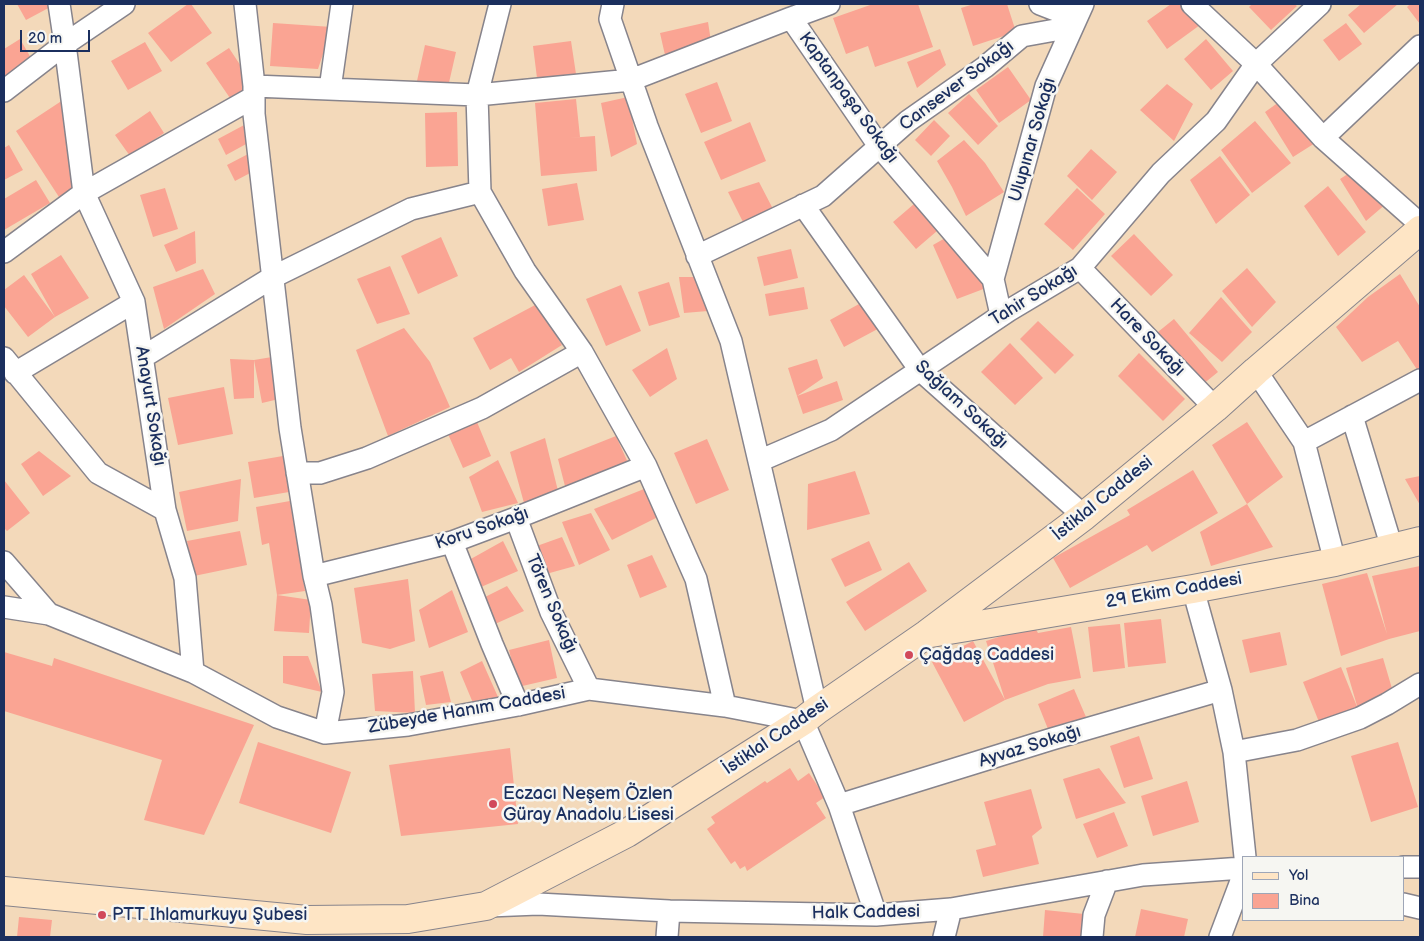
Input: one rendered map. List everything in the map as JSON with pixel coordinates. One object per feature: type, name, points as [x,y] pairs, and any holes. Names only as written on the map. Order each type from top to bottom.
[{"type":"street","points":[[59,4],[66,44],[84,192]]},
{"type":"street","points":[[4,91],[66,44],[124,4]]},
{"type":"street","points":[[245,4],[254,91],[254,114],[290,428],[314,576],[321,605],[333,692],[325,733]]},
{"type":"street","points":[[330,89],[342,4]]},
{"type":"street","points":[[500,4],[477,95],[480,192],[525,271],[582,352],[646,466],[696,579],[725,706]]},
{"type":"street","points":[[613,4],[610,19],[647,126],[731,341],[759,461],[810,715],[876,916]]},
{"type":"street","points":[[791,18],[829,4]]},
{"type":"street","points":[[1040,4],[1077,16]]},
{"type":"street","points":[[1192,4],[1256,64],[1323,138],[1420,224]]},
{"type":"street","name":"Tahir Sokağı","points":[[759,461],[831,430],[1001,316],[1080,268],[1161,173],[1216,121],[1256,64],[1320,4]]},
{"type":"street","name":"Cansever Sokağı","points":[[697,256],[823,196],[908,121],[985,67],[1022,36],[1077,16]]},
{"type":"street","name":"Ulupınar Sokağı","points":[[993,279],[1046,86],[1077,16]]},
{"type":"street","name":"Kaptanpaşa Sokağı","points":[[254,91],[330,89],[477,95],[631,80],[791,18],[879,146],[993,279],[1001,316]]},
{"type":"street","points":[[1323,138],[1420,46]]},
{"type":"street","points":[[4,252],[84,192],[254,91]]},
{"type":"street","name":"Anayurt Sokağı","points":[[84,192],[134,302],[165,510],[185,578],[193,672]]},
{"type":"street","points":[[142,357],[273,277],[411,209],[480,192]]},
{"type":"street","name":"Sağlam Sokağı","points":[[803,205],[920,370],[1084,516]]},
{"type":"street","name":"İstiklal Caddesi","points":[[4,891],[307,920],[408,919],[486,906],[626,833],[810,715],[927,634],[1084,516],[1214,408],[1420,230]]},
{"type":"street","name":"Hare Sokağı","points":[[1080,268],[1214,408]]},
{"type":"street","points":[[134,302],[9,365],[98,473],[165,510]]},
{"type":"street","points":[[297,473],[320,472],[368,458],[482,408],[582,352]]},
{"type":"street","points":[[1256,371],[1304,442],[1335,562]]},
{"type":"street","points":[[1304,442],[1420,380]]},
{"type":"street","points":[[1352,416],[1392,548]]},
{"type":"street","name":"Koru Sokağı","points":[[314,576],[452,542],[646,466]]},
{"type":"street","name":"Tören Sokağı","points":[[516,518],[551,612],[588,690]]},
{"type":"street","name":"29 Ekim Caddesi","points":[[927,634],[1193,589],[1335,562],[1420,541]]},
{"type":"street","points":[[452,542],[518,705]]},
{"type":"street","points":[[4,562],[49,614]]},
{"type":"street","points":[[1193,589],[1221,690],[1234,752],[1244,856]]},
{"type":"street","name":"Zübeyde Hanım Caddesi","points":[[4,607],[49,614],[193,672],[277,717],[325,733],[408,725],[588,690],[810,715]]},
{"type":"street","points":[[1234,752],[1297,740],[1352,721],[1387,704],[1420,684]]},
{"type":"street","name":"Ayvaz Sokağı","points":[[840,805],[1052,739],[1221,690]]},
{"type":"street","points":[[1404,867],[1420,866]]},
{"type":"street","name":"Halk Caddesi","points":[[486,906],[538,904],[669,911],[876,916],[951,909],[1143,875],[1242,868]]},
{"type":"street","points":[[1220,937],[1242,879]]},
{"type":"street","points":[[1092,937],[1094,914],[1107,881]]},
{"type":"street","points":[[1404,904],[1420,908]]},
{"type":"street","points":[[944,937],[951,909]]},
{"type":"street","points":[[667,937],[669,911]]},
{"type":"building","points":[[17,4],[56,4],[26,20]]},
{"type":"building","points":[[188,4],[191,4],[212,33],[171,62],[148,33]]},
{"type":"building","points":[[873,4],[918,4],[933,47],[875,67],[868,46],[846,54],[833,18]]},
{"type":"building","points":[[974,4],[1007,4],[1016,32],[973,46],[961,8]]},
{"type":"building","points":[[1171,4],[1184,4],[1200,25],[1167,49],[1147,21]]},
{"type":"building","points":[[1252,4],[1294,4],[1297,6],[1271,30],[1249,7]]},
{"type":"building","points":[[1361,4],[1398,4],[1364,33],[1348,15]]},
{"type":"building","points":[[1410,4],[1420,4],[1420,24],[1407,7]]},
{"type":"building","points":[[708,22],[712,48],[665,55],[660,33]]},
{"type":"building","points":[[273,23],[332,27],[318,69],[270,66]]},
{"type":"building","points":[[1346,23],[1362,44],[1339,61],[1323,40]]},
{"type":"building","points":[[20,39],[31,58],[4,87],[4,49]]},
{"type":"building","points":[[1206,39],[1233,71],[1211,90],[1184,59]]},
{"type":"building","points":[[571,41],[576,74],[537,78],[533,46]]},
{"type":"building","points":[[145,42],[162,71],[128,90],[111,61]]},
{"type":"building","points":[[425,45],[456,52],[448,87],[417,81]]},
{"type":"building","points":[[229,48],[254,86],[232,101],[206,63]]},
{"type":"building","points":[[940,49],[946,65],[917,88],[907,62]]},
{"type":"building","points":[[1008,67],[1031,100],[999,123],[976,90]]},
{"type":"building","points":[[717,82],[732,121],[701,133],[685,94]]},
{"type":"building","points":[[1167,84],[1193,104],[1174,141],[1140,110]]},
{"type":"building","points":[[969,94],[998,126],[978,145],[948,113]]},
{"type":"building","points":[[628,97],[637,144],[611,157],[601,103]]},
{"type":"building","points":[[1286,97],[1323,138],[1293,157],[1265,112]]},
{"type":"building","points":[[576,99],[580,137],[568,138],[595,136],[597,171],[541,176],[535,103]]},
{"type":"building","points":[[63,100],[75,187],[59,197],[16,131]]},
{"type":"building","points":[[150,111],[164,133],[130,156],[115,135]]},
{"type":"building","points":[[457,112],[458,166],[426,167],[425,113]]},
{"type":"building","points":[[934,120],[950,136],[931,156],[915,140]]},
{"type":"building","points":[[1255,121],[1291,163],[1252,193],[1221,150]]},
{"type":"building","points":[[750,122],[766,161],[721,180],[704,142]]},
{"type":"building","points":[[246,124],[248,143],[226,155],[218,139]]},
{"type":"building","points":[[964,140],[985,163],[1004,192],[966,216],[937,161]]},
{"type":"building","points":[[9,145],[23,170],[4,180],[4,148]]},
{"type":"building","points":[[1091,149],[1117,172],[1092,200],[1067,176]]},
{"type":"building","points":[[250,153],[252,172],[235,181],[227,165]]},
{"type":"building","points":[[1220,156],[1250,195],[1216,224],[1190,180]]},
{"type":"building","points":[[1357,168],[1387,203],[1366,221],[1340,179]]},
{"type":"building","points":[[36,180],[50,203],[4,230],[4,199]]},
{"type":"building","points":[[759,182],[773,209],[743,222],[728,192]]},
{"type":"building","points":[[577,183],[584,220],[548,226],[542,189]]},
{"type":"building","points":[[1328,186],[1366,232],[1338,256],[1304,206]]},
{"type":"building","points":[[165,188],[178,229],[153,237],[140,195]]},
{"type":"building","points":[[1077,188],[1105,214],[1073,250],[1044,224]]},
{"type":"building","points":[[914,204],[937,231],[916,249],[893,222]]},
{"type":"building","points":[[195,231],[196,263],[176,272],[164,245]]},
{"type":"building","points":[[954,233],[994,285],[957,299],[933,245]]},
{"type":"building","points":[[1134,234],[1173,275],[1151,296],[1111,256]]},
{"type":"building","points":[[441,237],[458,276],[418,294],[401,256]]},
{"type":"building","points":[[791,249],[798,278],[764,286],[757,257]]},
{"type":"building","points":[[61,255],[89,298],[55,317],[31,274]]},
{"type":"building","points":[[390,266],[410,314],[377,324],[357,279]]},
{"type":"building","points":[[1247,268],[1276,302],[1252,327],[1222,291]]},
{"type":"building","points":[[203,269],[215,294],[164,329],[153,287]]},
{"type":"building","points":[[1400,274],[1420,307],[1420,374],[1398,341],[1362,362],[1336,327],[1368,297]]},
{"type":"building","points":[[24,275],[55,317],[28,337],[4,306],[4,290]]},
{"type":"building","points":[[679,277],[698,277],[708,311],[684,313]]},
{"type":"building","points":[[669,282],[680,317],[649,326],[638,292]]},
{"type":"building","points":[[621,285],[641,331],[606,346],[586,299]]},
{"type":"building","points":[[804,287],[808,309],[769,316],[765,294]]},
{"type":"building","points":[[1221,297],[1252,332],[1222,362],[1189,333]]},
{"type":"building","points":[[537,304],[562,345],[519,372],[511,358],[490,370],[473,338]]},
{"type":"building","points":[[859,304],[887,324],[844,347],[830,320]]},
{"type":"building","points":[[1174,319],[1218,372],[1197,389],[1153,336]]},
{"type":"building","points":[[1038,321],[1074,355],[1055,374],[1020,339]]},
{"type":"building","points":[[404,328],[430,362],[450,407],[388,436],[356,350]]},
{"type":"building","points":[[1010,343],[1043,378],[1015,405],[981,372]]},
{"type":"building","points":[[667,348],[677,379],[650,397],[632,370]]},
{"type":"building","points":[[1139,353],[1185,399],[1163,421],[1118,376]]},
{"type":"building","points":[[272,357],[279,399],[262,403],[254,360]]},
{"type":"building","points":[[230,359],[254,360],[254,398],[234,399]]},
{"type":"building","points":[[817,359],[823,378],[797,396],[788,368]]},
{"type":"building","points":[[837,381],[843,400],[803,414],[797,396]]},
{"type":"building","points":[[224,387],[233,434],[178,445],[168,398]]},
{"type":"building","points":[[477,422],[491,456],[463,468],[448,434]]},
{"type":"building","points":[[1247,422],[1283,477],[1247,504],[1212,445]]},
{"type":"building","points":[[616,436],[629,465],[566,490],[558,459]]},
{"type":"building","points":[[545,438],[559,495],[524,503],[510,452]]},
{"type":"building","points":[[707,439],[729,490],[696,504],[674,453]]},
{"type":"building","points":[[39,451],[71,476],[43,496],[21,464]]},
{"type":"building","points":[[283,456],[289,492],[254,498],[248,462]]},
{"type":"building","points":[[498,460],[518,503],[482,512],[469,477]]},
{"type":"building","points":[[1193,470],[1218,513],[1152,552],[1147,545],[1070,588],[1053,558],[1130,515],[1127,510]]},
{"type":"building","points":[[855,471],[870,514],[807,530],[808,484]]},
{"type":"building","points":[[1420,476],[1420,505],[1405,479]]},
{"type":"building","points":[[241,479],[238,521],[187,531],[179,492]]},
{"type":"building","points":[[4,480],[30,513],[7,531],[4,528]]},
{"type":"building","points":[[649,487],[658,517],[612,540],[594,509]]},
{"type":"building","points":[[290,501],[305,591],[277,595],[269,543],[262,545],[256,507]]},
{"type":"building","points":[[1247,504],[1273,547],[1211,566],[1200,532]]},
{"type":"building","points":[[591,513],[610,550],[579,565],[562,522]]},
{"type":"building","points":[[240,531],[247,565],[194,576],[187,541]]},
{"type":"building","points":[[562,537],[575,566],[546,574],[534,547]]},
{"type":"building","points":[[503,541],[518,571],[481,587],[469,560]]},
{"type":"building","points":[[869,541],[882,570],[845,587],[831,559]]},
{"type":"building","points":[[652,555],[667,587],[640,598],[627,565]]},
{"type":"building","points":[[909,562],[927,591],[865,631],[846,602]]},
{"type":"building","points":[[1420,566],[1420,631],[1389,639],[1341,656],[1322,584],[1367,573],[1387,634],[1372,576]]},
{"type":"building","points":[[408,579],[415,641],[390,649],[362,643],[354,588]]},
{"type":"building","points":[[507,586],[524,611],[495,624],[483,598]]},
{"type":"building","points":[[452,590],[468,632],[429,648],[419,610]]},
{"type":"building","points":[[277,595],[311,600],[309,633],[274,631]]},
{"type":"building","points":[[1161,619],[1166,663],[1128,667],[1124,623]]},
{"type":"building","points":[[1120,624],[1125,668],[1093,672],[1088,627]]},
{"type":"building","points":[[1034,626],[1038,633],[1071,627],[1081,678],[1048,684],[1005,700],[986,641]]},
{"type":"building","points":[[1280,632],[1287,665],[1250,673],[1242,640]]},
{"type":"building","points":[[549,640],[557,678],[518,687],[509,650]]},
{"type":"building","points":[[973,641],[1005,700],[964,722],[932,662]]},
{"type":"building","points":[[4,652],[52,666],[54,658],[254,725],[204,835],[144,820],[162,760],[4,711]]},
{"type":"building","points":[[283,656],[308,656],[322,692],[283,683]]},
{"type":"building","points":[[1383,658],[1393,692],[1359,712],[1321,727],[1303,682],[1341,667],[1358,709],[1346,668]]},
{"type":"building","points":[[482,661],[498,697],[473,703],[460,672]]},
{"type":"building","points":[[413,671],[415,713],[375,711],[372,674]]},
{"type":"building","points":[[443,671],[451,702],[426,705],[420,676]]},
{"type":"building","points":[[1074,689],[1089,724],[1052,739],[1038,704]]},
{"type":"building","points":[[1139,736],[1153,779],[1124,788],[1110,746]]},
{"type":"building","points":[[258,742],[351,772],[331,833],[239,803]]},
{"type":"building","points":[[1398,742],[1418,807],[1371,822],[1351,756]]},
{"type":"building","points":[[510,748],[518,824],[401,836],[389,765]]},
{"type":"building","points":[[790,768],[798,781],[809,773],[825,797],[816,803],[826,818],[747,871],[745,866],[740,869],[735,861],[731,864],[707,829],[715,823],[711,817],[765,781],[767,783]]},
{"type":"building","points":[[1099,768],[1126,803],[1076,819],[1063,779]]},
{"type":"building","points":[[1187,781],[1199,822],[1153,836],[1141,796]]},
{"type":"building","points":[[1031,789],[1042,828],[1032,836],[1039,864],[983,877],[976,850],[996,845],[984,802]]},
{"type":"building","points":[[1114,812],[1128,846],[1097,858],[1083,824]]},
{"type":"building","points":[[1141,909],[1188,919],[1184,937],[1135,937]]},
{"type":"building","points":[[1045,910],[1094,915],[1092,937],[1043,937]]},
{"type":"building","points":[[19,917],[52,920],[50,937],[17,937]]},
{"type":"place","name":"Çağdaş Caddesi","points":[[909,655]]},
{"type":"place","name":"Eczacı Neşem Özlen Güray Anadolu Lisesi","points":[[493,804]]},
{"type":"place","name":"PTT Ihlamurkuyu Şubesi","points":[[102,915]]}]
